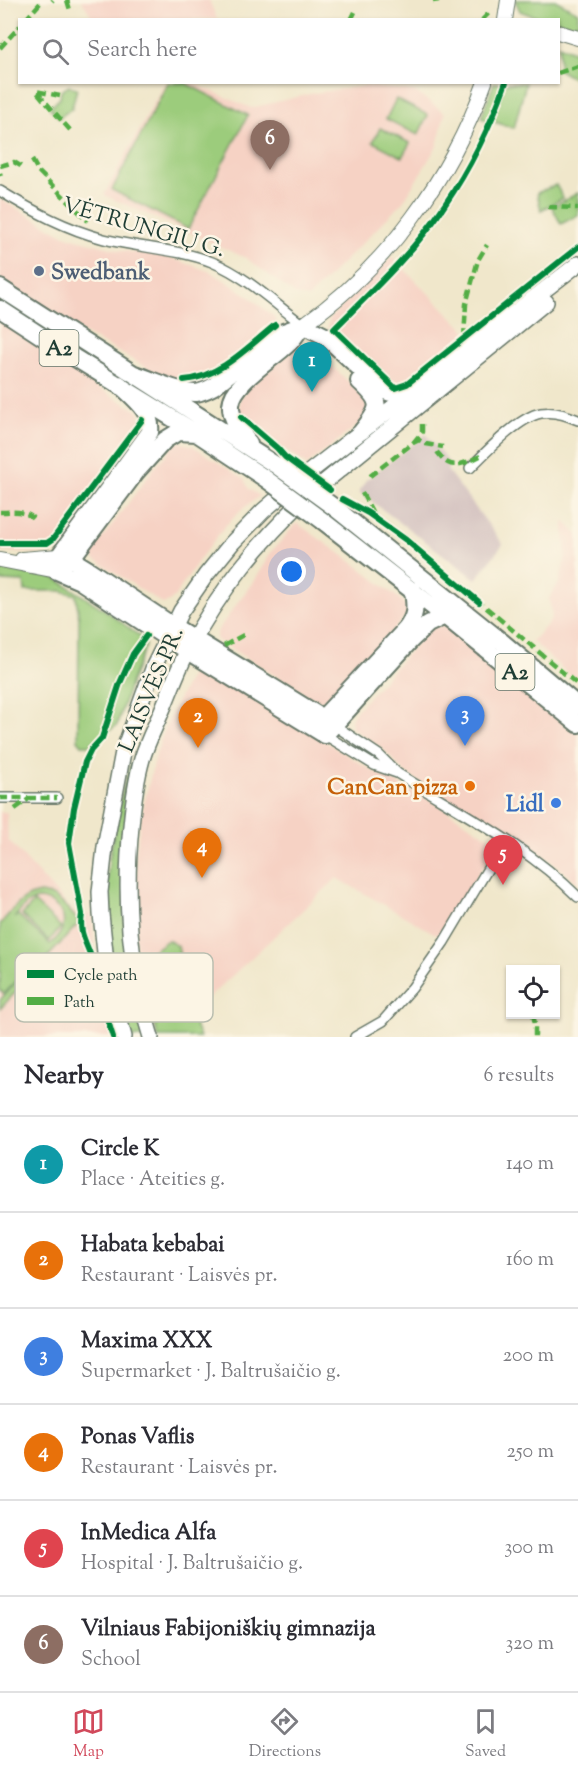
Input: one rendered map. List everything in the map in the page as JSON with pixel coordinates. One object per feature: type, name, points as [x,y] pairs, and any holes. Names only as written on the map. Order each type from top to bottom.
[{"type":"highway","name":"A2","points":[[0,288],[198,434],[266,479],[323,521],[413,590],[578,724]]},
{"type":"highway","name":"A2","points":[[0,309],[75,358],[125,378],[253,449],[335,508],[578,706]]},
{"type":"highway","points":[[303,325],[316,342],[372,393],[377,402],[377,410],[362,432]]},
{"type":"highway","points":[[253,449],[238,428],[231,410],[232,399],[243,383],[290,343],[303,325]]},
{"type":"highway","points":[[125,378],[196,393],[205,391],[281,333],[303,325],[325,336],[383,390],[395,394],[406,393],[420,387]]},
{"type":"highway","points":[[62,562],[150,432],[151,425],[147,413],[125,378]]},
{"type":"highway","points":[[62,562],[165,440],[178,432],[198,434]]},
{"type":"highway","points":[[62,562],[170,632],[324,726]]},
{"type":"highway","points":[[324,726],[414,618],[413,590]]},
{"type":"highway","points":[[324,726],[420,631],[428,624],[445,616]]},
{"type":"main road","name":"LAISVĖS PR.","points":[[106,953],[101,914],[102,878],[105,847],[123,752],[154,666],[181,611],[232,543],[263,511],[299,480],[578,264]]},
{"type":"main road","name":"LAISVĖS PR.","points":[[131,953],[127,882],[133,806],[142,759],[191,645],[231,582],[277,525],[311,494],[578,276]]},
{"type":"main road","name":"LAISVĖS PR.","points":[[120,1022],[124,1037]]},
{"type":"main road","name":"LAISVĖS PR.","points":[[147,1022],[151,1037]]},
{"type":"street","points":[[506,18],[508,0]]},
{"type":"street","points":[[560,33],[578,38]]},
{"type":"street","points":[[303,325],[363,274],[388,248],[414,215],[440,179],[473,114],[484,84]]},
{"type":"street","name":"VĖTRUNGIŲ G.","points":[[0,191],[55,222],[84,233],[187,255],[213,263],[236,274],[303,325]]},
{"type":"street","points":[[470,468],[500,439],[535,415],[550,412],[578,420]]},
{"type":"street","points":[[0,560],[62,562]]},
{"type":"street","points":[[324,726],[379,755],[397,772],[537,860],[578,897]]},
{"type":"street","points":[[0,798],[57,798]]},
{"type":"street","points":[[355,1037],[383,1021],[412,988],[444,942],[505,840]]},
{"type":"shaded area","points":[[81,0],[209,0],[217,18],[93,18]]},
{"type":"shaded area","points":[[164,84],[194,84],[251,108],[314,93],[366,86],[414,91],[445,113],[437,146],[403,202],[308,298],[296,295],[246,258],[104,195]]},
{"type":"shaded area","points":[[0,199],[73,238],[118,250],[168,257],[211,272],[246,294],[274,317],[278,326],[204,386],[176,384],[70,325],[0,282]]},
{"type":"shaded area","points":[[392,257],[471,336],[407,387],[395,390],[329,330],[328,325],[330,318]]},
{"type":"shaded area","points":[[0,321],[51,353],[98,388],[138,411],[146,426],[56,549],[44,553],[0,552]]},
{"type":"shaded area","points":[[301,345],[314,348],[363,396],[368,408],[363,421],[307,465],[268,438],[239,412],[240,399],[250,386],[293,349]]},
{"type":"shaded area","points":[[426,434],[451,465],[447,470],[503,544],[476,579],[359,492],[366,480]]},
{"type":"shaded area","points":[[179,442],[193,446],[244,479],[249,489],[260,496],[226,525],[175,596],[163,604],[94,559],[91,553],[155,467]]},
{"type":"shaded area","points":[[564,521],[578,535],[578,683],[532,641],[548,624],[552,616],[549,598],[559,583],[565,560]]},
{"type":"shaded area","points":[[297,523],[401,600],[407,610],[406,615],[389,635],[328,699],[321,701],[315,700],[217,640],[216,637],[218,630],[260,572],[270,553]]},
{"type":"shaded area","points":[[433,625],[447,626],[578,733],[578,883],[549,859],[405,773],[385,751],[352,728],[351,719],[355,712]]},
{"type":"shaded area","points":[[202,666],[207,668],[373,771],[430,800],[492,839],[493,851],[439,936],[337,878],[213,994],[213,953],[178,953],[177,945],[158,953],[137,953],[135,938],[136,853],[141,817],[155,757],[163,734],[174,707],[196,668]]},
{"type":"shaded area","points":[[0,812],[7,812],[8,840],[78,917],[79,924],[91,911],[96,953],[15,953],[15,1022],[112,1022],[115,1037],[0,1037],[0,1013],[10,1003],[0,1012]]},
{"type":"green space","points":[[515,0],[555,0],[578,12],[578,28],[560,22],[560,18],[544,18],[520,11]]},
{"type":"green space","points":[[560,45],[578,53],[578,81],[560,71]]},
{"type":"green space","points":[[167,84],[187,84],[248,115],[188,229],[112,190]]},
{"type":"green space","points":[[494,84],[526,84],[514,128],[481,118]]},
{"type":"green space","points":[[69,86],[77,88],[72,108],[59,118],[50,108],[60,98],[61,91]]},
{"type":"green space","points":[[396,99],[428,115],[418,135],[386,119]]},
{"type":"green space","points":[[380,128],[410,143],[402,157],[373,142]]},
{"type":"green space","points":[[556,185],[563,198],[541,210],[537,193]]},
{"type":"green space","points":[[578,193],[578,215],[561,224],[552,207]]},
{"type":"green space","points":[[0,568],[33,570],[55,578],[105,610],[145,640],[145,647],[117,725],[89,745],[82,745],[78,740],[79,619],[76,595],[61,591],[25,591],[24,582],[0,581]]},
{"type":"green space","points":[[130,765],[133,768],[124,926],[129,953],[112,953],[106,899],[109,860],[120,801]]},
{"type":"green space","points":[[40,893],[51,896],[65,906],[77,919],[78,924],[51,953],[15,953],[15,982],[4,994],[0,990],[0,924],[27,897]],"holes":[[[37,899],[49,902],[59,909],[63,920],[59,934],[50,944],[18,915],[14,918],[26,904]]]},
{"type":"green space","points":[[34,902],[61,927],[49,941],[22,915]]},
{"type":"green space","points":[[168,940],[178,946],[179,953],[149,953]]},
{"type":"green space","points":[[15,983],[15,993],[0,1009],[0,1000]]},
{"type":"green space","points":[[126,1022],[142,1022],[145,1037],[130,1037]]},
{"type":"green space","points":[[154,1022],[193,1022],[200,1037],[158,1037]]},
{"type":"marked path","points":[[27,18],[43,0]]},
{"type":"marked path","points":[[67,0],[70,10]]},
{"type":"marked path","points":[[433,1],[439,0]]},
{"type":"marked path","points":[[484,18],[491,11]]},
{"type":"marked path","points":[[352,18],[355,12]]},
{"type":"marked path","points":[[0,48],[18,28]]},
{"type":"marked path","points":[[560,72],[578,66]]},
{"type":"marked path","points":[[60,96],[36,91],[70,130]]},
{"type":"marked path","points":[[32,160],[39,172],[88,221]]},
{"type":"marked path","points":[[0,166],[14,162],[24,168]]},
{"type":"marked path","points":[[548,207],[578,208]]},
{"type":"marked path","points":[[464,338],[466,304],[478,260],[487,245]]},
{"type":"marked path","points":[[370,476],[413,443],[422,432],[422,421]]},
{"type":"marked path","points":[[413,443],[419,440],[426,444],[443,447]]},
{"type":"marked path","points":[[437,452],[452,465],[461,464],[483,455]]},
{"type":"marked path","points":[[362,493],[374,515]]},
{"type":"marked path","points":[[0,512],[22,513],[33,518]]},
{"type":"marked path","points":[[476,599],[578,685]]},
{"type":"marked path","points":[[224,646],[245,634]]},
{"type":"marked path","points":[[0,798],[57,798]]},
{"type":"marked path","points":[[15,809],[30,798]]},
{"type":"marked path","points":[[534,1019],[535,1037]]},
{"type":"cycle path","points":[[505,84],[487,130],[454,192],[420,239],[334,329],[395,388],[407,384],[578,247]]},
{"type":"cycle path","points":[[184,380],[210,373],[233,360],[275,325]]},
{"type":"cycle path","points":[[241,417],[285,457],[330,490]]},
{"type":"cycle path","points":[[0,543],[47,543],[53,539],[142,420]]},
{"type":"cycle path","points":[[342,499],[368,513],[406,540],[479,602]]},
{"type":"cycle path","points":[[90,953],[81,926],[82,914],[69,843],[74,808],[85,762],[91,750],[102,738],[120,683],[133,654],[146,636]]},
{"type":"cycle path","points":[[108,1022],[113,1037]]},
{"type":"place","name":"Vilniaus Fabijoniškių gimnazija","points":[[270,170]]},
{"type":"place","name":"Swedbank","points":[[39,271]]},
{"type":"place","name":"Circle K","points":[[312,392]]},
{"type":"place","name":"Maxima XXX","points":[[465,746]]},
{"type":"place","name":"Habata kebabai","points":[[198,748]]},
{"type":"place","name":"CanCan pizza","points":[[470,786]]},
{"type":"place","name":"Lidl","points":[[556,803]]},
{"type":"place","name":"Ponas Vaflis","points":[[202,878]]},
{"type":"place","name":"InMedica Alfa","points":[[503,885]]}]
